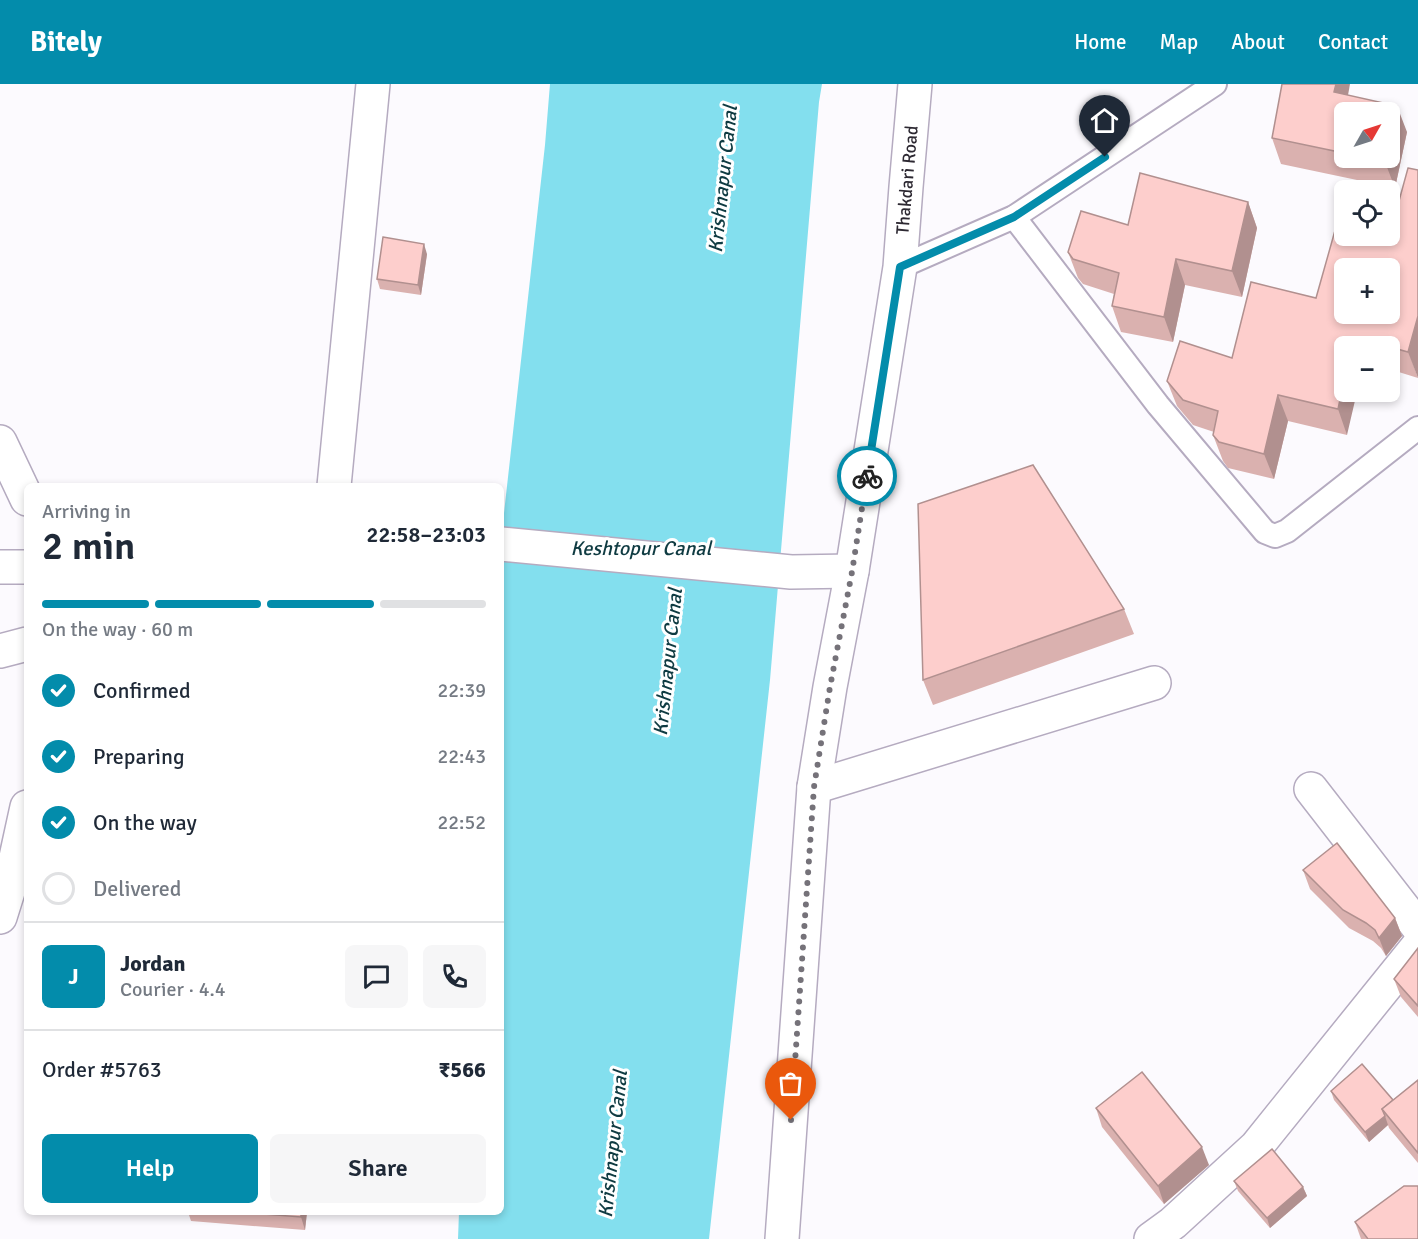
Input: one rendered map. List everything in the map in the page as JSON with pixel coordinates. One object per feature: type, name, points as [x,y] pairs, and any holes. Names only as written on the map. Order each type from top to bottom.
[{"type":"street","points":[[334,483],[373,84]]},
{"type":"street","name":"Thakdari Road","points":[[783,1239],[814,787],[852,572],[900,267],[915,84]]},
{"type":"street","points":[[0,442],[24,493]]},
{"type":"street","points":[[504,544],[791,572],[852,572]]},
{"type":"street","points":[[0,567],[24,567]]},
{"type":"street","points":[[0,651],[24,645]]},
{"type":"street","points":[[814,787],[1154,683]]},
{"type":"street","points":[[1311,789],[1418,927]]},
{"type":"street","points":[[0,917],[10,885],[24,821]]},
{"type":"street","points":[[1150,1239],[1173,1223],[1256,1147],[1418,946]]},
{"type":"lane","points":[[900,267],[1014,217],[1215,84]]},
{"type":"lane","points":[[1014,217],[1158,405],[1265,532],[1275,536],[1287,531],[1418,428]]},
{"type":"water","name":"Keshtopur Canal","points":[[550,84],[822,84],[770,680],[709,1239],[458,1239],[459,1215],[504,1215],[504,513]]},
{"type":"building","points":[[1282,84],[1336,84],[1334,92],[1379,102],[1334,102],[1334,151],[1272,138]]},
{"type":"building","points":[[1408,168],[1418,170],[1418,316],[1408,352],[1400,350],[1400,336],[1334,336],[1334,402],[1340,402],[1338,409],[1278,395],[1264,454],[1219,442],[1213,435],[1218,411],[1183,400],[1167,381],[1180,341],[1232,358],[1251,282],[1316,298],[1334,234],[1334,246],[1400,246],[1400,197]]},
{"type":"building","points":[[1140,173],[1248,202],[1232,271],[1176,259],[1164,317],[1112,306],[1119,273],[1073,259],[1068,252],[1081,211],[1128,225]]},
{"type":"building","points":[[383,237],[424,244],[418,285],[377,279]]},
{"type":"building","points":[[1033,465],[1124,609],[923,680],[918,504]]},
{"type":"building","points":[[1337,843],[1395,918],[1379,938],[1375,930],[1343,910],[1303,870]]},
{"type":"building","points":[[1418,948],[1418,1006],[1394,979]]},
{"type":"building","points":[[1362,1064],[1393,1100],[1382,1109],[1385,1116],[1365,1132],[1331,1091]]},
{"type":"building","points":[[1142,1072],[1202,1147],[1158,1186],[1096,1108]]},
{"type":"building","points":[[1418,1080],[1418,1153],[1382,1109]]},
{"type":"building","points":[[1272,1149],[1303,1187],[1267,1218],[1234,1181]]},
{"type":"building","points":[[1404,1186],[1418,1186],[1418,1239],[1368,1239],[1355,1222]]},
{"type":"building","points":[[276,1215],[301,1215],[301,1217]]},
{"type":"way so far","points":[[791,1120],[814,787],[867,476]]},
{"type":"route","points":[[867,476],[900,267],[1014,217],[1105,157]]},
{"type":"water label","name":"Krishnapur Canal","points":[[723,179]]},
{"type":"water label","name":"Krishnapur Canal","points":[[668,662]]},
{"type":"water label","name":"Krishnapur Canal","points":[[613,1144]]}]
